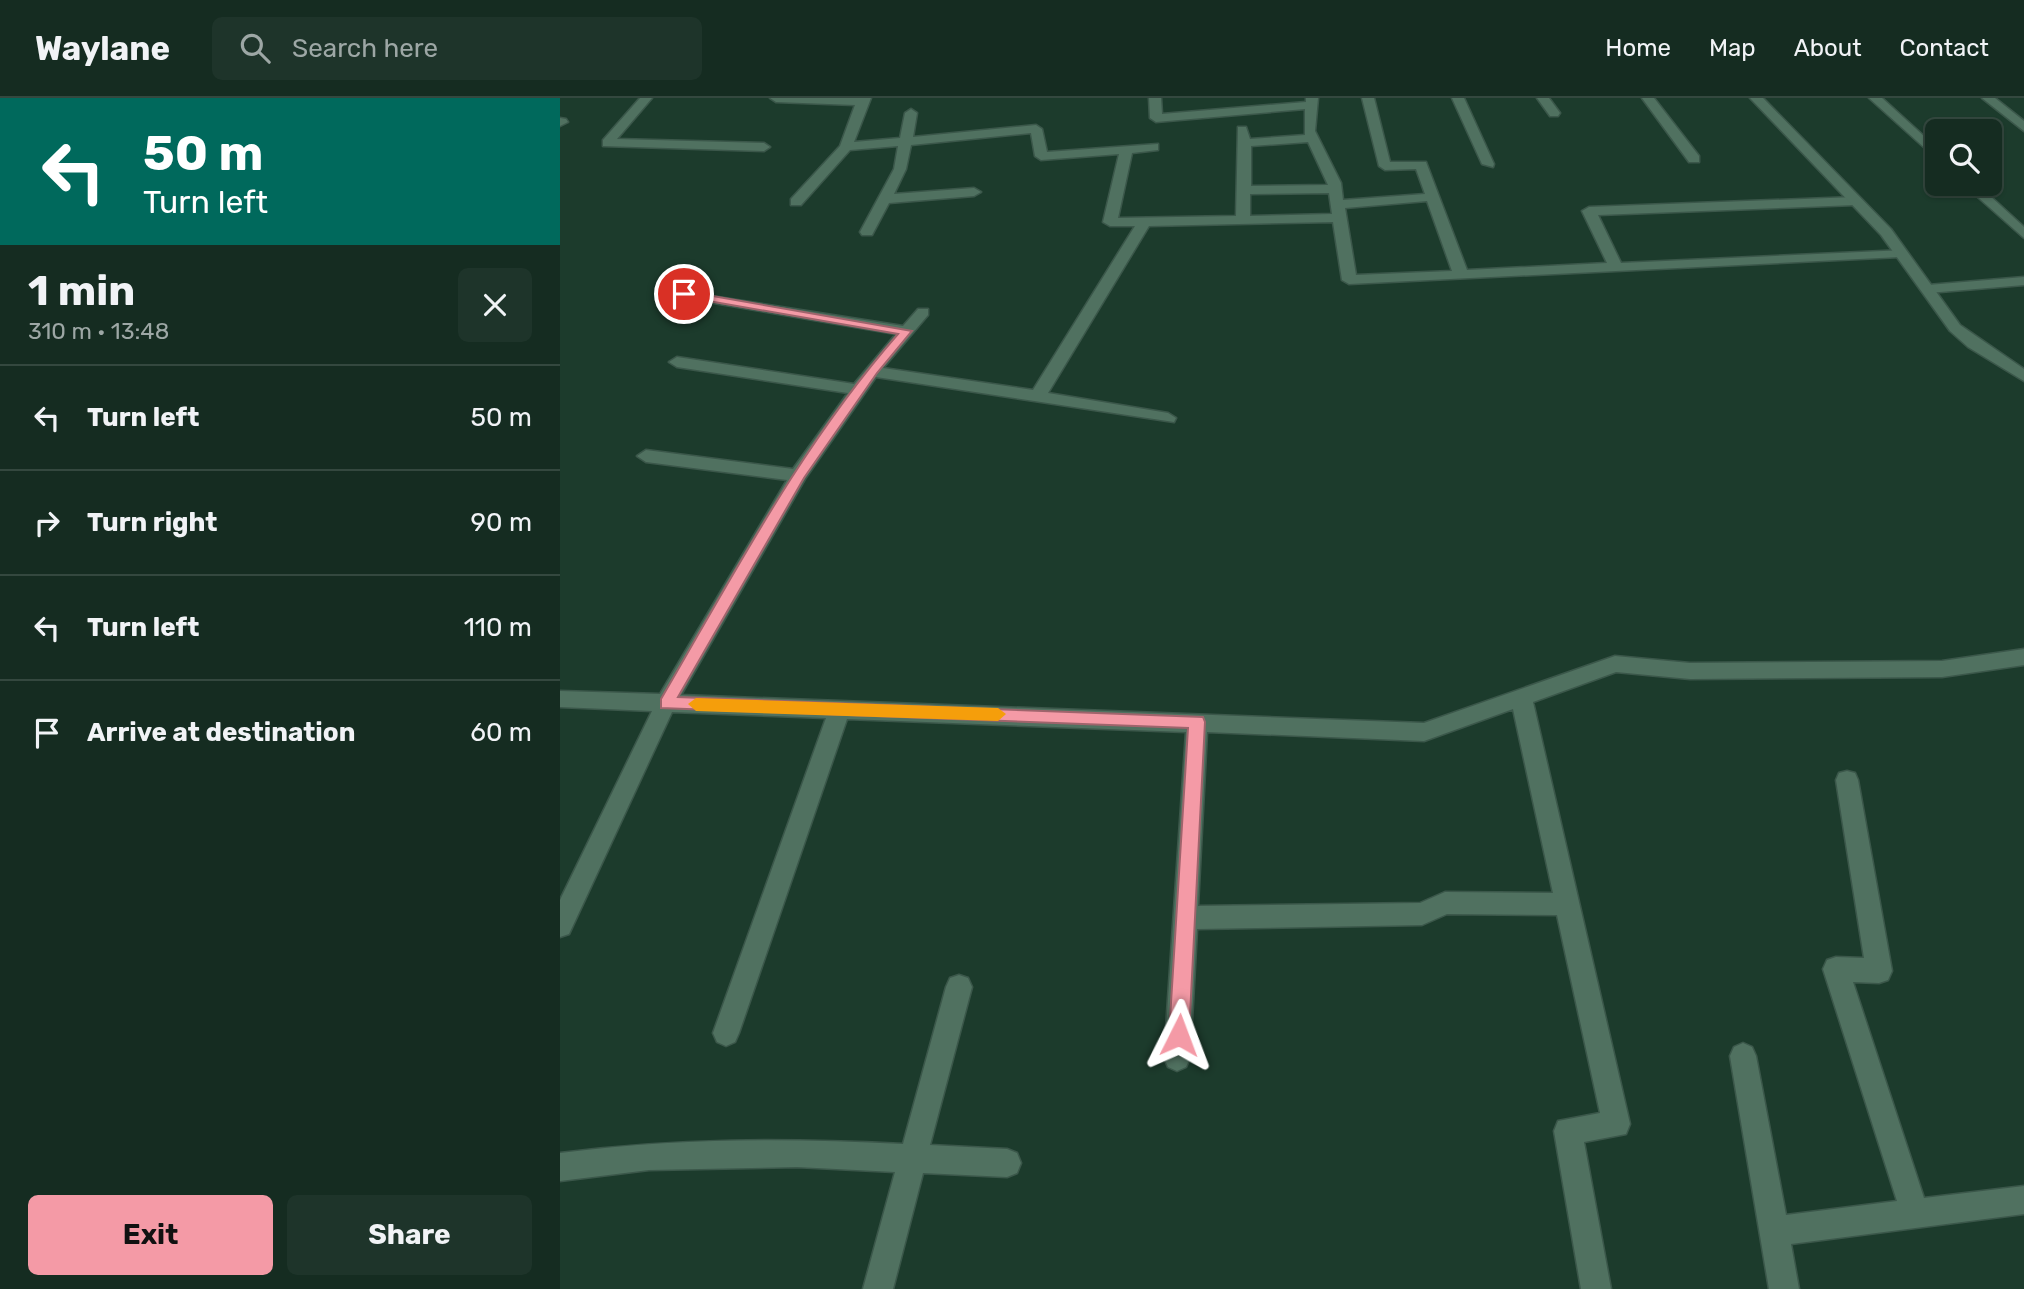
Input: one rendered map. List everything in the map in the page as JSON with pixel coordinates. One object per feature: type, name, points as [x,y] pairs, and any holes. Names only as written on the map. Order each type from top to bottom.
[{"type":"street","points":[[646,98],[607,143],[764,147]]},
{"type":"street","points":[[776,98],[863,100],[846,147],[796,202]]},
{"type":"street","points":[[1155,98],[1156,118],[1312,101],[1309,131],[1335,189],[1349,280],[1900,253]]},
{"type":"street","points":[[1368,98],[1385,166],[1422,165],[1431,197],[1461,275]]},
{"type":"street","points":[[1458,98],[1489,164]]},
{"type":"street","points":[[1544,98],[1554,113]]},
{"type":"street","points":[[1648,98],[1694,159]]},
{"type":"street","points":[[1756,98],[1763,98]]},
{"type":"street","points":[[1756,98],[1886,232],[1955,328],[1974,344],[2024,376]]},
{"type":"street","points":[[1875,98],[1925,144]]},
{"type":"street","points":[[1988,98],[2024,127]]},
{"type":"street","points":[[1238,111],[1245,143],[1244,220]]},
{"type":"street","points":[[867,232],[900,169],[903,141],[911,113]]},
{"type":"street","points":[[846,147],[1036,129],[1041,156],[1154,147]]},
{"type":"street","points":[[1245,143],[1312,138]]},
{"type":"street","points":[[1126,149],[1110,222],[1244,220],[1338,212],[1431,197]]},
{"type":"street","points":[[1243,190],[1335,189]]},
{"type":"street","points":[[883,199],[974,192]]},
{"type":"street","points":[[1982,196],[2024,234]]},
{"type":"street","points":[[1615,266],[1589,211],[1855,201]]},
{"type":"street","points":[[1038,397],[1144,222]]},
{"type":"street","points":[[1928,289],[2024,281]]},
{"type":"street","points":[[684,294],[906,331]]},
{"type":"street","points":[[560,926],[666,703],[798,476],[872,370],[923,313]]},
{"type":"street","points":[[677,362],[859,390]]},
{"type":"street","points":[[872,370],[1168,418]]},
{"type":"street","points":[[646,456],[798,476]]},
{"type":"street","points":[[560,699],[1424,732],[1615,664],[1690,671],[1942,669],[2024,657]]},
{"type":"street","points":[[1521,697],[1616,1124],[1568,1130],[1596,1289]]},
{"type":"street","points":[[726,1033],[840,709]]},
{"type":"street","points":[[1177,1058],[1197,722]]},
{"type":"street","points":[[1847,780],[1879,971],[1836,969],[1915,1213]]},
{"type":"street","points":[[1186,918],[1422,914],[1446,903],[1567,904]]},
{"type":"street","points":[[878,1289],[959,987]]},
{"type":"street","points":[[1743,1056],[1784,1289]]},
{"type":"street","points":[[560,1167],[649,1156],[797,1153],[1007,1163]]},
{"type":"street","points":[[1774,1231],[2024,1200]]},
{"type":"slow traffic","points":[[696,704],[998,714]]},
{"type":"route","points":[[684,294],[906,331],[872,370],[798,476],[666,703],[1197,722],[1179,1035]]}]
